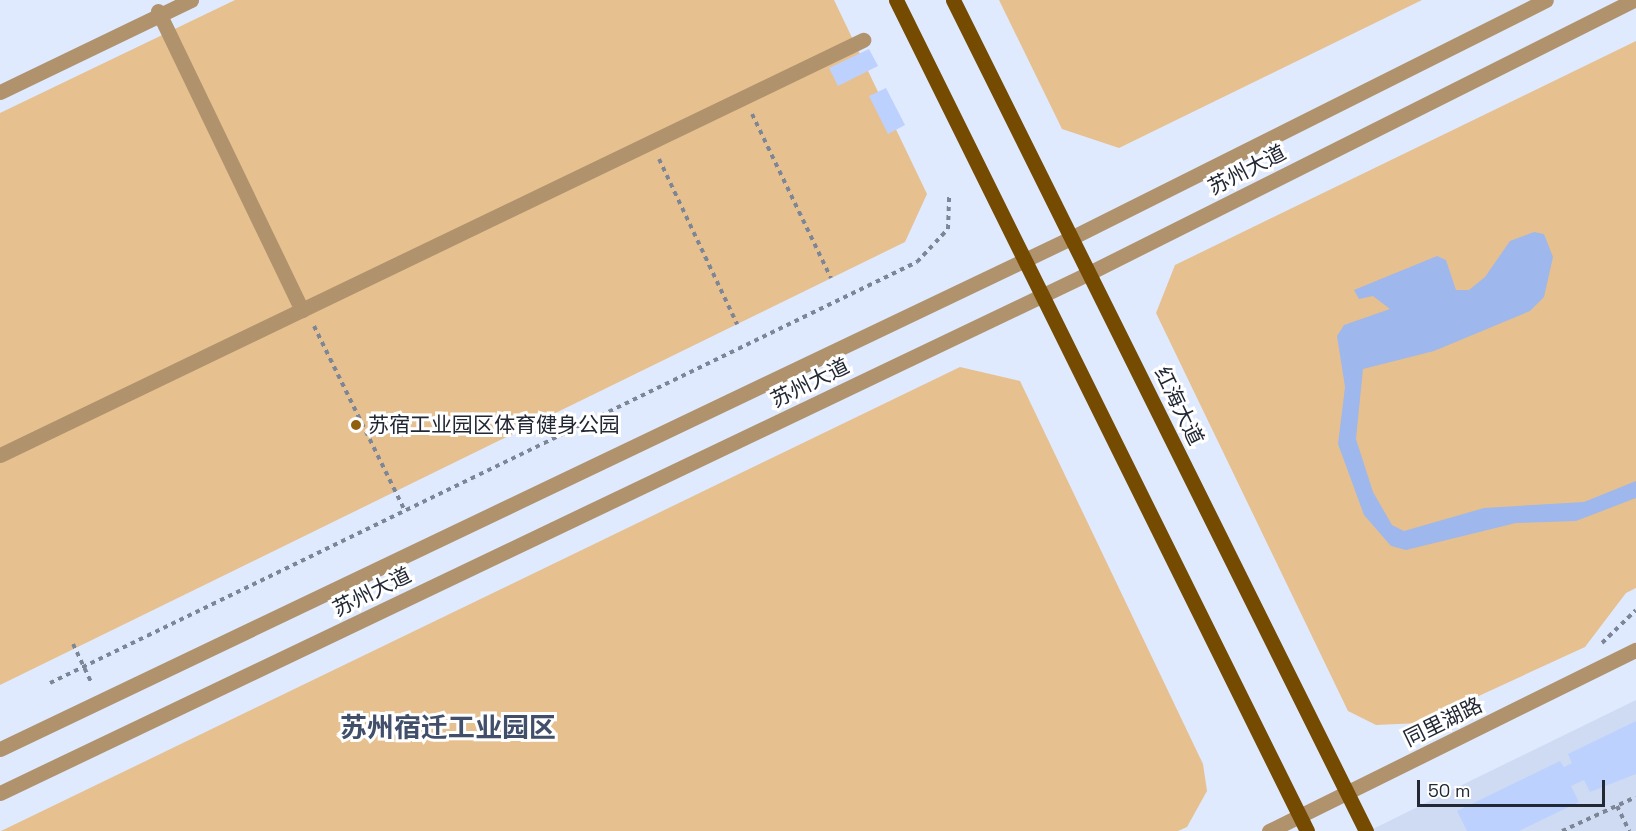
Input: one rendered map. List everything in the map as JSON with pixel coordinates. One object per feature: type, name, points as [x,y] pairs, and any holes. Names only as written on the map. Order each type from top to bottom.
[{"type":"main road","points":[[896,0],[1023,261],[1307,831]]},
{"type":"main road","name":"红海大道","points":[[953,0],[1366,831]]},
{"type":"street","points":[[0,92],[159,13],[191,0]]},
{"type":"street","name":"苏州大道","points":[[0,749],[1071,238],[1546,0]]},
{"type":"street","name":"苏州大道","points":[[0,793],[1042,296],[1634,0]]},
{"type":"street","points":[[159,13],[303,309]]},
{"type":"street","points":[[0,455],[863,40]]},
{"type":"street","name":"同里湖路","points":[[1269,831],[1636,650]]},
{"type":"path","points":[[743,97],[831,278]]},
{"type":"path","points":[[651,142],[737,324]]},
{"type":"path","points":[[50,683],[917,262],[948,229],[949,194]]},
{"type":"path","points":[[303,309],[405,511]]},
{"type":"path","points":[[1593,652],[1636,610]]},
{"type":"path","points":[[73,644],[100,702]]},
{"type":"path","points":[[1562,831],[1636,797]]},
{"type":"path","points":[[1617,806],[1629,831]]},
{"type":"shaded area","points":[[235,0],[834,0],[927,194],[905,242],[0,685],[0,113]]},
{"type":"shaded area","points":[[999,0],[1422,0],[1119,148],[1062,129]]},
{"type":"shaded area","points":[[1636,41],[1636,588],[1626,593],[1585,647],[1420,723],[1376,725],[1348,711],[1156,313],[1175,265]]},
{"type":"shaded area","points":[[960,367],[1020,381],[1203,764],[1207,791],[1187,827],[1178,831],[1,831]]},
{"type":"shaded area","points":[[1636,700],[1636,831],[1369,831],[1468,782]]},
{"type":"water","points":[[1534,232],[1544,234],[1553,257],[1544,297],[1530,311],[1434,351],[1363,369],[1356,439],[1373,492],[1392,525],[1404,531],[1484,508],[1584,502],[1636,481],[1636,498],[1576,521],[1516,523],[1406,550],[1391,546],[1364,515],[1338,444],[1345,387],[1337,336],[1344,325],[1390,309],[1373,296],[1359,299],[1354,290],[1437,256],[1446,260],[1456,290],[1469,290],[1485,277],[1510,241]]},
{"type":"building","points":[[869,49],[878,66],[838,86],[829,68]]},
{"type":"building","points":[[886,88],[905,125],[888,134],[869,96]]},
{"type":"building","points":[[1636,721],[1636,774],[1590,792],[1584,780],[1571,786],[1579,802],[1519,831],[1467,831],[1457,811],[1560,761],[1564,767],[1572,763],[1568,754]]},
{"type":"place","name":"苏宿工业园区体育健身公园","points":[[356,425]]},
{"type":"district","name":"苏州宿迁工业园区","points":[[448,728]]}]
